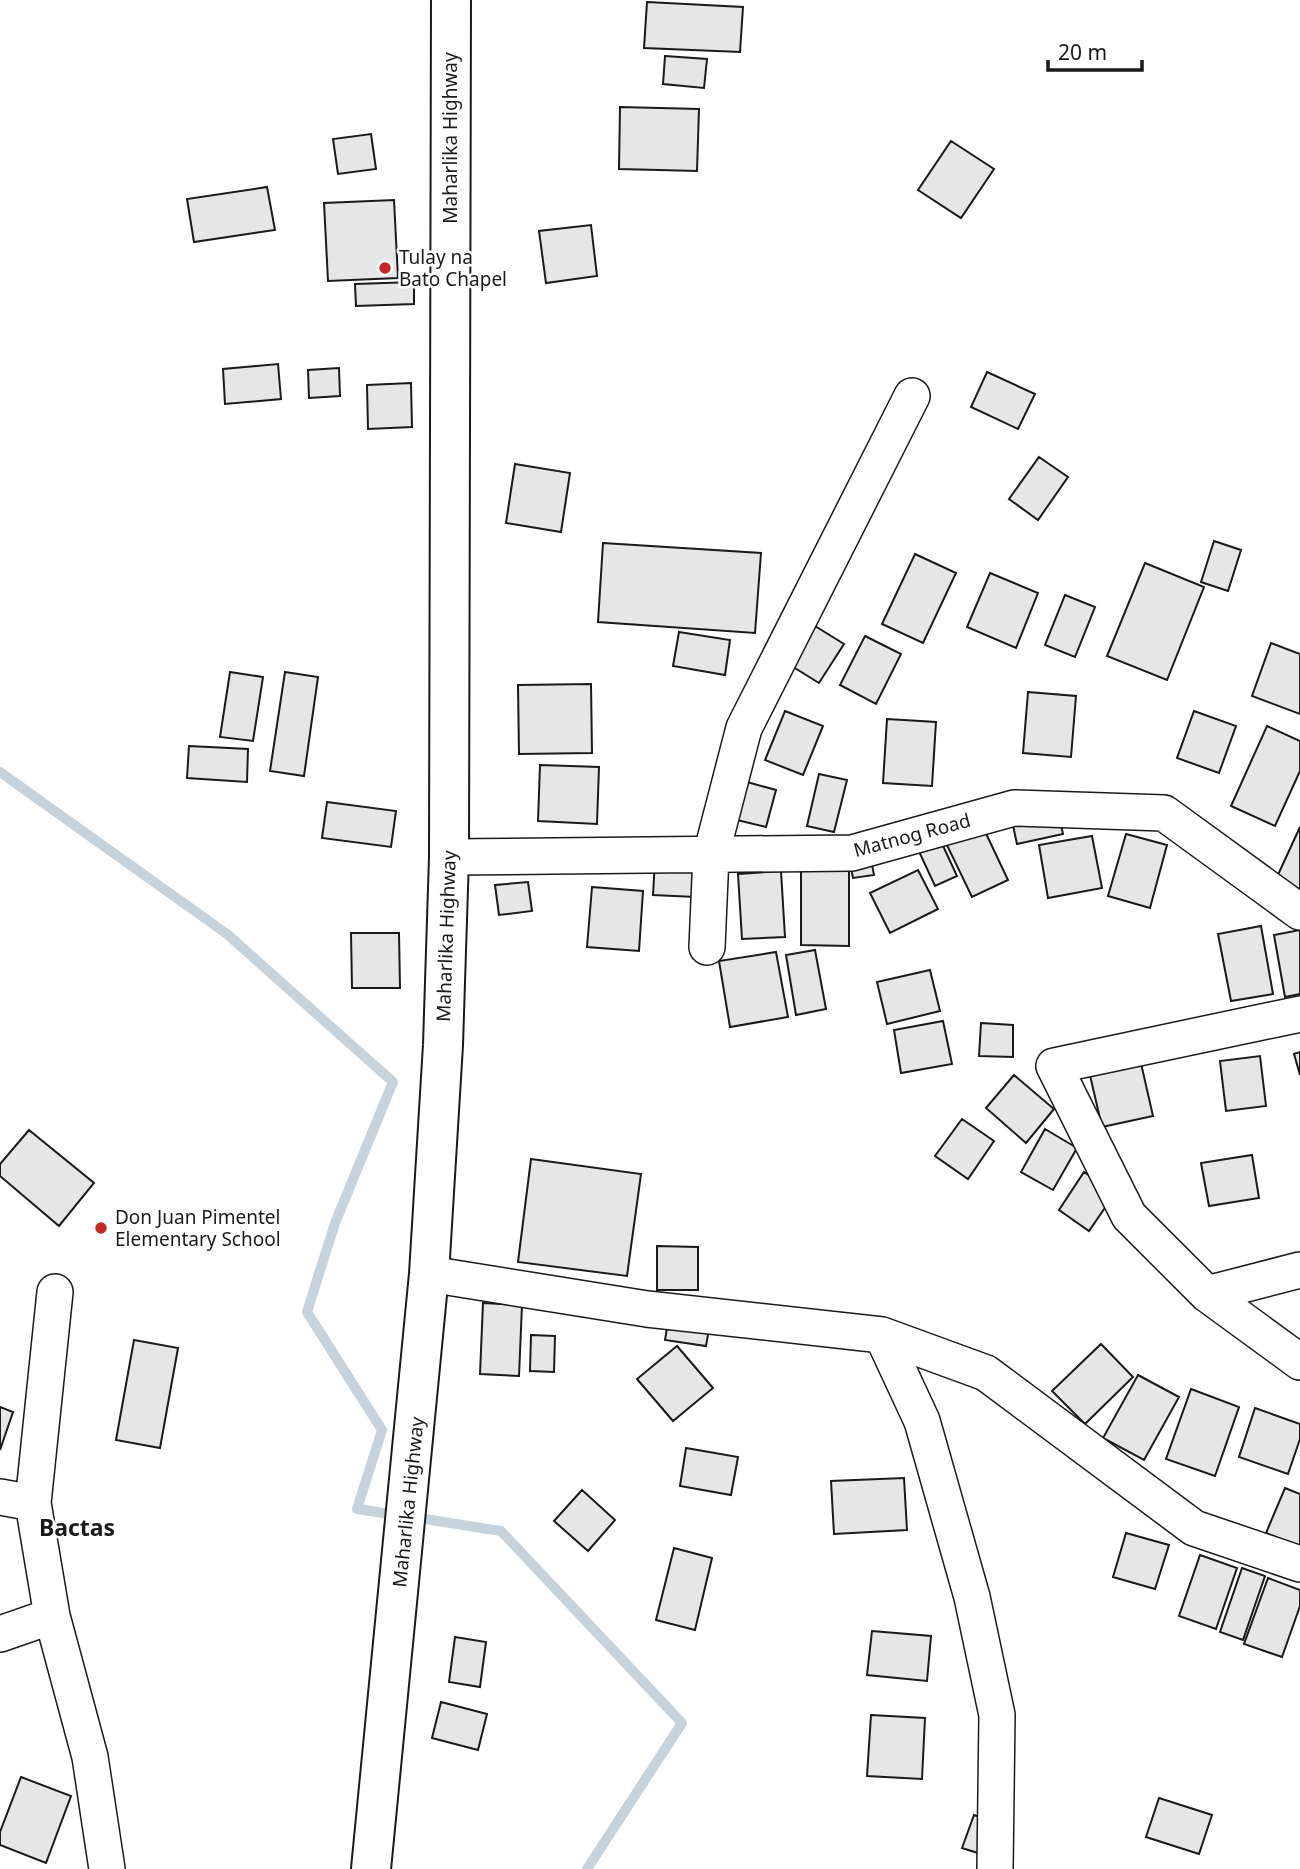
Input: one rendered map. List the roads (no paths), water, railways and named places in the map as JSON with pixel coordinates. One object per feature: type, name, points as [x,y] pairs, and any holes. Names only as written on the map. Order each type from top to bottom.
[{"type":"highway","name":"Maharlika Highway","points":[[371,1869],[429,1274],[443,1045],[449,857],[451,0]]},
{"type":"street","points":[[707,947],[711,855],[744,728],[912,396]]},
{"type":"street","name":"Matnog Road","points":[[449,857],[852,853],[1014,808],[1164,813],[1300,912]]},
{"type":"street","points":[[1300,1014],[1055,1066],[1129,1216],[1207,1294],[1300,1362]]},
{"type":"street","points":[[1207,1294],[1300,1270]]},
{"type":"street","points":[[429,1274],[648,1310],[882,1335],[986,1373],[1194,1528],[1300,1564]]},
{"type":"street","points":[[55,1292],[17,1500],[90,1757],[107,1869]]},
{"type":"street","points":[[882,1335],[922,1421],[972,1597],[997,1715],[995,1869]]},
{"type":"street","points":[[0,1634],[52,1616]]},
{"type":"waterway","points":[[0,772],[227,934],[393,1082],[335,1223],[307,1312],[382,1430],[357,1509],[397,1515]]},
{"type":"waterway","points":[[412,1517],[501,1531],[682,1723],[587,1869]]},
{"type":"place","name":"Tulay na Bato Chapel","points":[[385,268]]},
{"type":"place","name":"Don Juan Pimentel Elementary School","points":[[101,1228]]},
{"type":"district","name":"Bactas","points":[[77,1528]]}]
